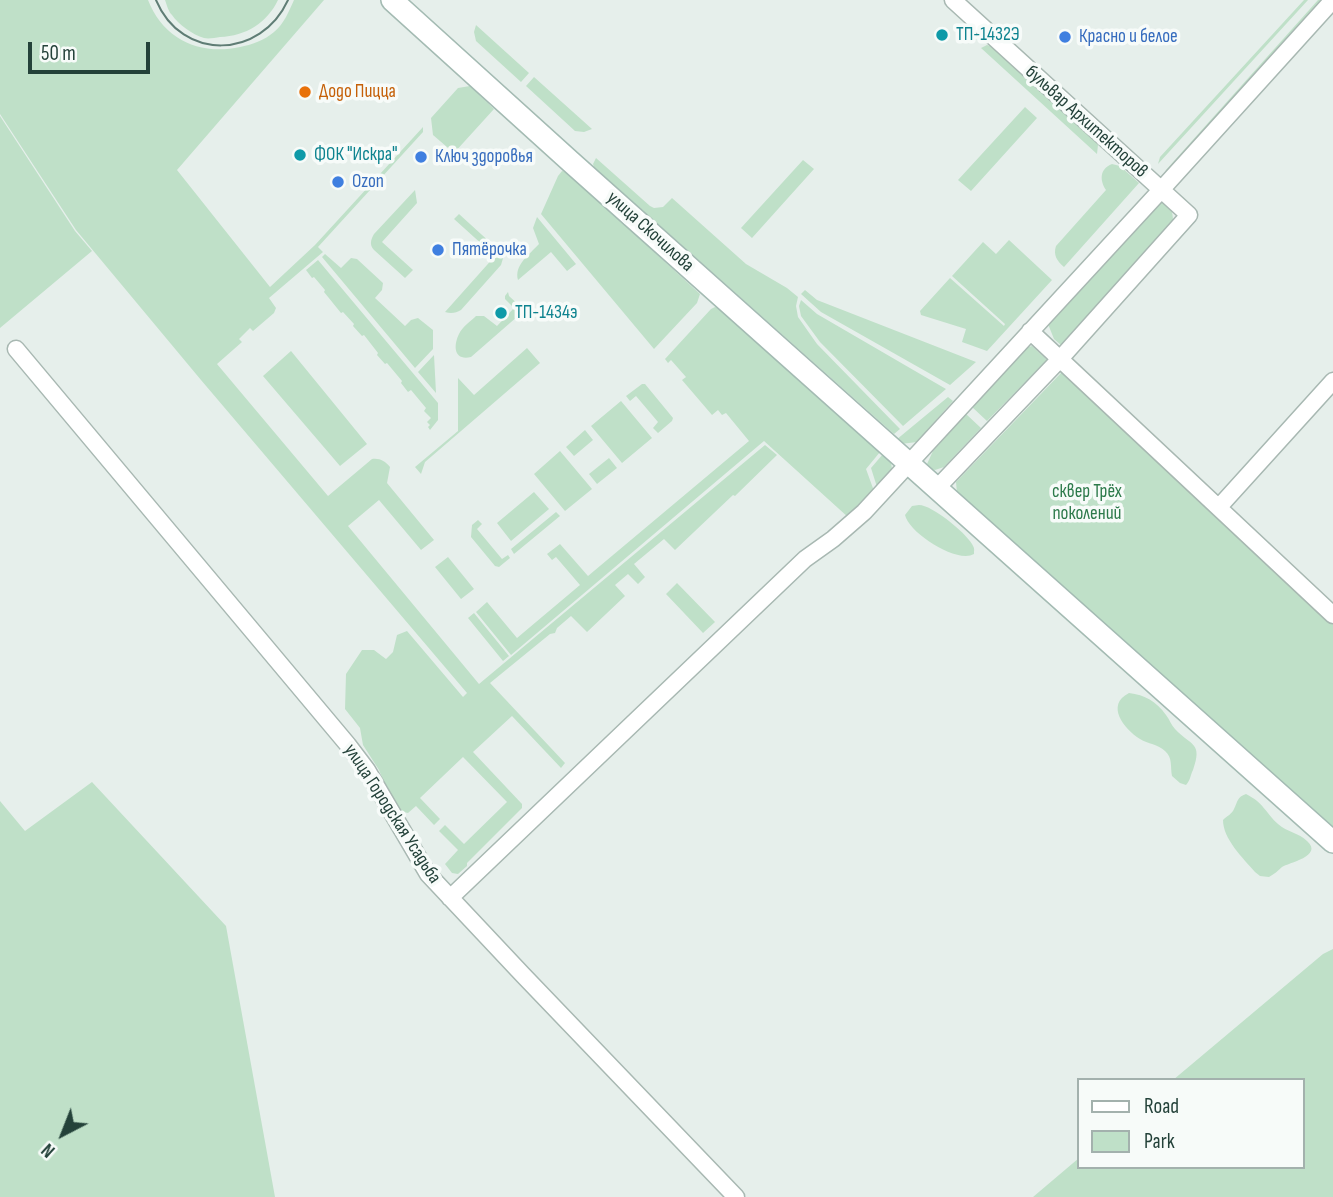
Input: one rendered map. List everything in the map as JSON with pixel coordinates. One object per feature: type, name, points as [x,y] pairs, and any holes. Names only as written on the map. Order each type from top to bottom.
[{"type":"street","name":"улица Скочилова","points":[[392,0],[1333,842]]},
{"type":"street","name":"бульвар Архитекторов","points":[[953,0],[1189,215],[1060,359]]},
{"type":"street","points":[[450,898],[805,559],[864,512],[1333,0]]},
{"type":"street","points":[[1030,331],[1333,615]]},
{"type":"street","name":"улица Городская Усадьба","points":[[16,349],[348,745],[367,770],[428,874],[736,1197]]},
{"type":"street","points":[[937,488],[1060,359]]},
{"type":"street","points":[[1219,507],[1333,381]]},
{"type":"green space","points":[[0,0],[148,0],[163,25],[185,42],[211,49],[225,49],[249,45],[270,35],[278,29],[294,0],[324,0],[177,170],[270,287],[315,245],[423,127],[423,132],[318,247],[323,252],[269,298],[276,308],[274,313],[253,331],[250,328],[239,339],[242,342],[217,364],[328,496],[372,459],[382,460],[390,467],[387,483],[434,540],[421,550],[379,500],[348,526],[479,684],[765,445],[777,455],[675,550],[664,539],[634,564],[645,577],[638,584],[628,574],[615,585],[625,596],[587,632],[571,616],[555,633],[550,634],[490,683],[565,763],[561,768],[512,716],[473,752],[522,804],[522,808],[458,874],[452,873],[445,864],[458,850],[439,831],[445,825],[464,844],[507,802],[463,757],[420,798],[440,819],[434,825],[416,806],[408,813],[399,811],[363,745],[360,728],[345,709],[346,674],[362,650],[374,650],[386,659],[393,652],[397,635],[407,631],[463,697],[467,693],[76,230],[0,114]]},
{"type":"green space","points":[[165,0],[278,0],[268,15],[255,27],[230,36],[204,38],[178,22]]},
{"type":"green space","points":[[1304,0],[1308,0],[1158,164],[1160,157]]},
{"type":"green space","points":[[1318,0],[1323,0],[1170,169],[1165,171]]},
{"type":"green space","points":[[476,25],[529,73],[521,82],[476,41]]},
{"type":"green space","points":[[987,45],[993,47],[1094,139],[1098,145],[1097,154],[981,48]]},
{"type":"green space","points":[[534,77],[592,129],[575,131],[526,86]]},
{"type":"green space","points":[[470,86],[494,109],[454,153],[433,135],[431,118],[458,88]]},
{"type":"green space","points":[[1025,107],[1037,118],[971,191],[958,180]]},
{"type":"green space","points":[[0,116],[75,231],[92,251],[0,328]]},
{"type":"green space","points":[[596,158],[650,206],[663,207],[672,198],[746,264],[798,297],[798,317],[817,344],[900,429],[894,434],[594,167]]},
{"type":"green space","points":[[803,160],[814,169],[752,238],[741,228]]},
{"type":"green space","points":[[1112,164],[1120,166],[1139,183],[1064,267],[1056,258],[1056,246],[1106,190],[1102,176],[1105,169]]},
{"type":"green space","points":[[562,171],[567,172],[700,294],[697,303],[654,349],[541,214]]},
{"type":"green space","points":[[415,190],[417,203],[382,242],[413,270],[405,278],[374,250],[371,242],[374,234]]},
{"type":"green space","points":[[1162,200],[1171,209],[1173,221],[1062,346],[1054,339],[1048,324]]},
{"type":"green space","points":[[459,214],[504,255],[501,265],[461,310],[449,313],[445,312],[495,256],[454,219]]},
{"type":"green space","points":[[537,217],[576,264],[567,271],[551,252],[518,280],[520,265],[539,244],[533,228]]},
{"type":"green space","points":[[1009,240],[1052,280],[987,351],[962,342],[966,329],[921,315],[920,311],[950,278],[1004,326],[1005,324],[952,276],[983,242],[996,254]]},
{"type":"green space","points":[[325,254],[341,268],[351,258],[357,259],[383,283],[382,290],[375,298],[405,326],[418,318],[433,330],[433,349],[415,368],[322,257]]},
{"type":"green space","points":[[318,260],[438,403],[438,420],[430,430],[427,422],[431,418],[424,411],[426,408],[411,390],[408,392],[364,335],[362,336],[343,312],[341,313],[325,290],[306,270]]},
{"type":"green space","points":[[805,290],[817,300],[976,362],[950,385],[821,312],[801,294]]},
{"type":"green space","points":[[508,292],[521,307],[518,316],[471,357],[458,355],[456,343],[459,334],[476,316],[484,316],[497,326],[514,308],[505,299]]},
{"type":"green space","points":[[801,300],[817,314],[946,389],[903,426],[820,342],[801,316]]},
{"type":"green space","points":[[715,307],[720,308],[880,452],[866,469],[874,491],[849,518],[764,441],[511,655],[476,612],[487,602],[517,638],[580,585],[556,557],[552,560],[547,554],[560,544],[588,576],[749,441],[726,413],[722,415],[718,410],[712,415],[682,380],[686,377],[671,360],[668,363],[665,359]]},
{"type":"green space","points":[[1032,346],[1047,360],[987,421],[972,407],[1028,347]]},
{"type":"green space","points":[[527,348],[540,363],[425,462],[421,474],[415,467],[458,431],[458,378],[474,395]]},
{"type":"green space","points":[[291,351],[367,444],[340,466],[263,376]]},
{"type":"green space","points":[[434,355],[436,393],[418,372]]},
{"type":"green space","name":"сквер Трёх поколений","points":[[1062,372],[1333,623],[1333,828],[957,493],[956,482]]},
{"type":"green space","points":[[645,384],[673,418],[658,433],[653,428],[658,422],[636,396],[630,401],[626,396]]},
{"type":"green space","points":[[948,397],[953,401],[917,442],[901,444],[896,440]]},
{"type":"green space","points":[[621,401],[652,438],[622,463],[591,426]]},
{"type":"green space","points":[[966,414],[981,428],[944,467],[931,469],[927,464],[933,451]]},
{"type":"green space","points":[[585,430],[593,440],[574,456],[566,447]]},
{"type":"green space","points":[[560,451],[592,489],[565,511],[534,474]]},
{"type":"green space","points":[[883,454],[891,462],[892,469],[877,487],[871,468]]},
{"type":"green space","points":[[609,458],[617,468],[597,484],[589,474]]},
{"type":"green space","points":[[534,492],[549,509],[511,541],[497,523]]},
{"type":"green space","points":[[912,506],[932,509],[956,526],[972,544],[974,554],[966,556],[946,551],[915,530],[905,515]]},
{"type":"green space","points":[[556,512],[560,516],[514,554],[511,549]]},
{"type":"green space","points":[[478,520],[482,524],[477,529],[502,559],[508,555],[510,558],[499,567],[495,566],[471,537],[472,525]]},
{"type":"green space","points":[[448,557],[474,589],[461,599],[435,567]]},
{"type":"green space","points":[[677,583],[715,622],[703,633],[666,594]]},
{"type":"green space","points":[[474,613],[509,656],[503,661],[468,618]]},
{"type":"green space","points":[[1129,693],[1154,702],[1175,729],[1194,745],[1196,761],[1186,785],[1172,776],[1170,760],[1165,751],[1140,739],[1123,723],[1118,704]]},
{"type":"green space","points":[[92,782],[226,926],[275,1197],[0,1197],[0,801],[25,831]]},
{"type":"green space","points":[[1246,794],[1261,804],[1282,827],[1307,841],[1311,846],[1308,855],[1282,867],[1269,877],[1255,872],[1230,841],[1223,820],[1232,812],[1239,798]]},
{"type":"green space","points":[[1333,949],[1333,1197],[1033,1197],[1078,1159],[1078,1169],[1305,1169],[1305,1078],[1175,1078],[1323,954]]},
{"type":"tram line","points":[[156,0],[168,20],[184,34],[202,43],[222,45],[241,42],[260,34],[276,19],[288,0]]},
{"type":"place","name":"ТП-1432Э","points":[[942,35]]},
{"type":"place","name":"Красно и белое","points":[[1065,37]]},
{"type":"place","name":"Додо Пицца","points":[[305,92]]},
{"type":"place","name":"ФОК \"Искра\"","points":[[300,155]]},
{"type":"place","name":"Ключ здоровья","points":[[421,157]]},
{"type":"place","name":"Ozon","points":[[338,182]]},
{"type":"place","name":"Пятёрочка","points":[[438,250]]},
{"type":"place","name":"ТП-1434э","points":[[501,313]]}]
